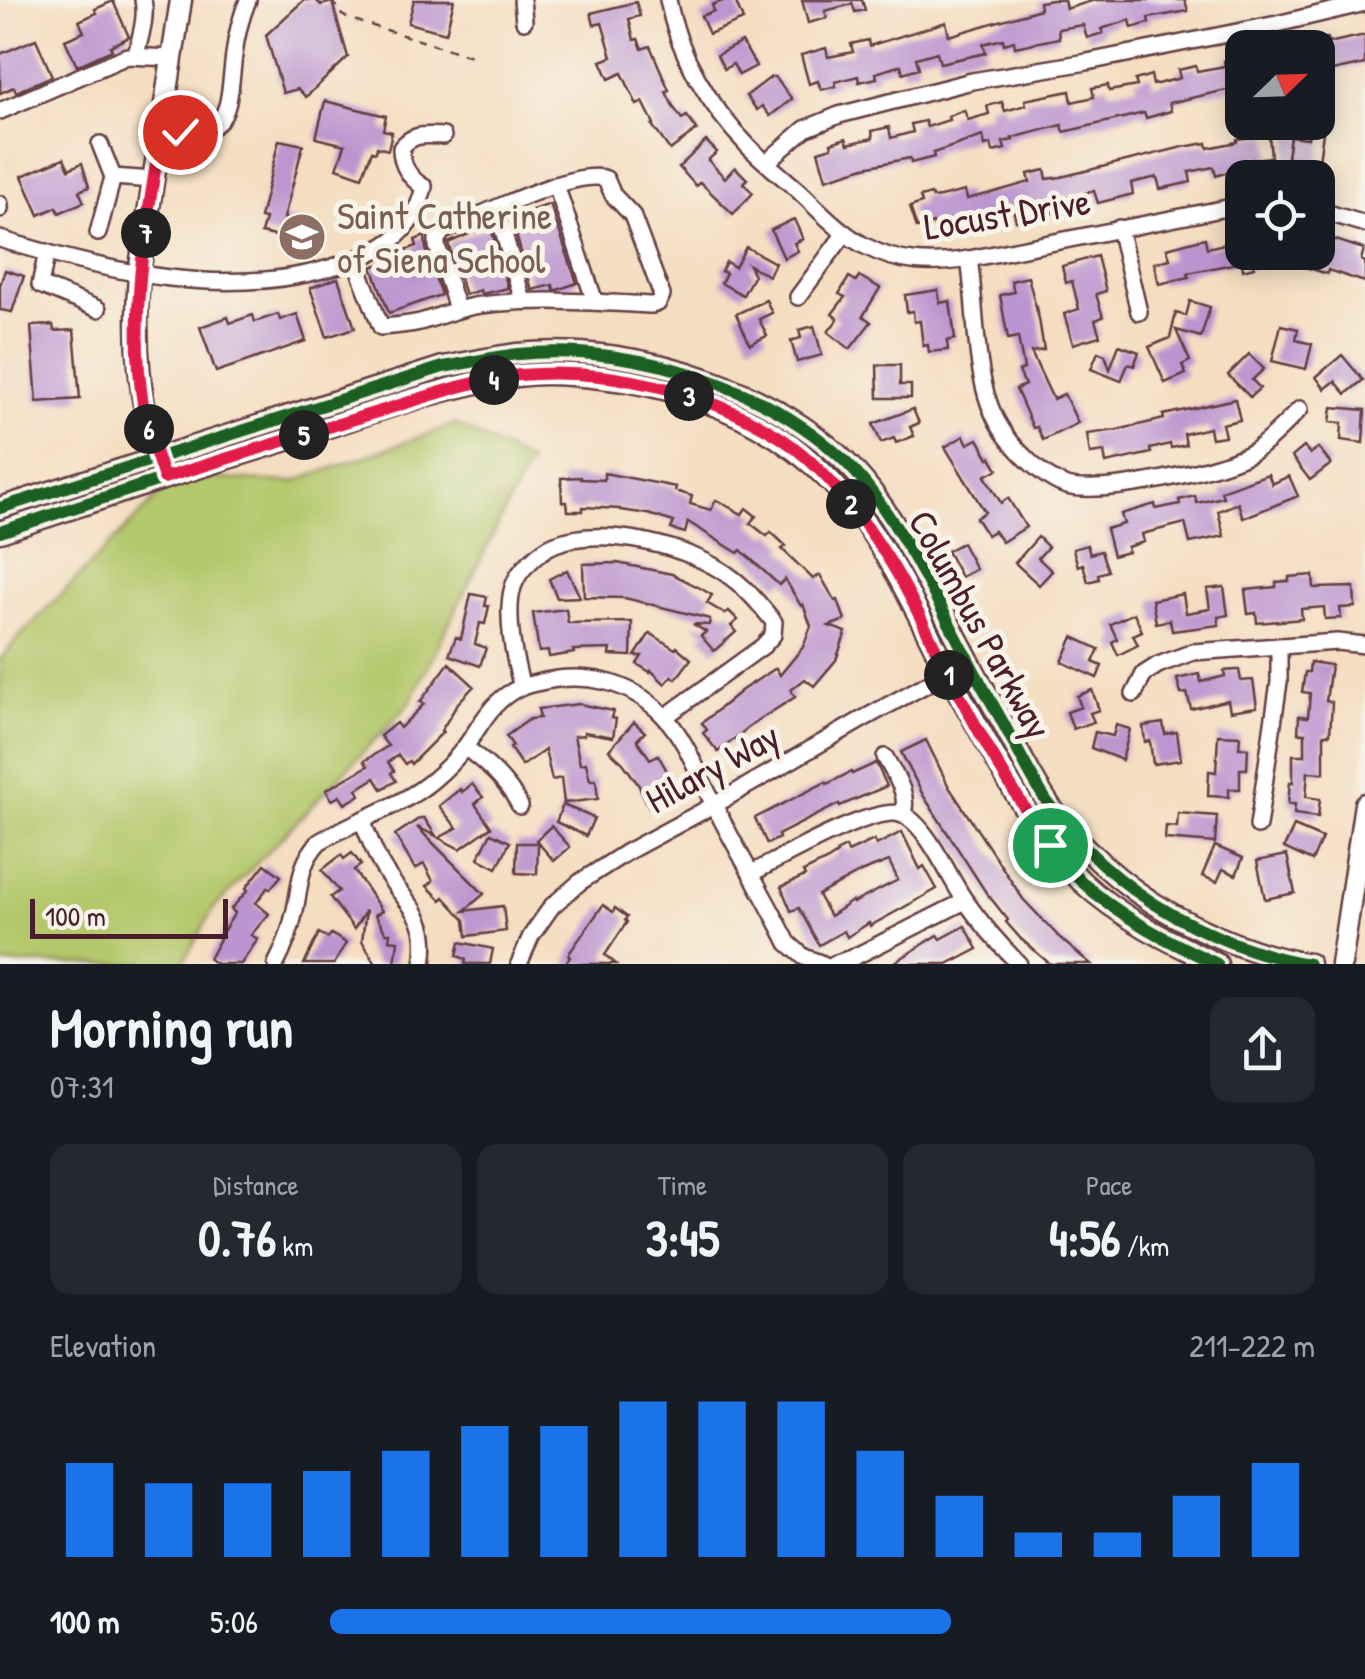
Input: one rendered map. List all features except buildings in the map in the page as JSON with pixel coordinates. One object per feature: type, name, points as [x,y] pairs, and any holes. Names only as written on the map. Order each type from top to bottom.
[{"type":"main road","points":[[164,478],[143,408],[137,305],[162,128],[163,57],[181,0]]},
{"type":"main road","name":"Columbus Parkway","points":[[0,508],[443,368],[518,354],[554,353],[625,356],[703,376],[768,405],[812,432],[869,487],[926,576],[1052,810],[1102,865],[1139,896],[1234,946],[1309,964]]},
{"type":"main road","name":"Columbus Parkway","points":[[0,532],[456,388],[519,376],[566,374],[668,388],[738,415],[783,440],[830,480],[886,554],[1020,804],[1050,845],[1082,882],[1121,912],[1217,964]]},
{"type":"main road","points":[[1342,964],[1365,804]]},
{"type":"street","points":[[136,55],[143,26],[143,0]]},
{"type":"street","points":[[162,128],[194,132],[212,126],[225,115],[234,51],[248,0]]},
{"type":"street","points":[[522,0],[524,21]]},
{"type":"street","name":"Locust Drive","points":[[668,0],[678,37],[698,80],[749,147],[864,245],[915,263],[938,264],[1225,208]]},
{"type":"street","points":[[767,162],[805,129],[853,111],[972,81],[1182,43],[1365,3]]},
{"type":"street","points":[[0,111],[105,65],[136,55],[163,57]]},
{"type":"street","points":[[0,239],[184,280],[253,282],[307,274],[355,260],[382,249],[396,238],[420,204],[424,187],[415,182],[403,162],[401,148],[420,134],[443,136]]},
{"type":"street","points":[[98,233],[113,177],[100,144]]},
{"type":"street","points":[[113,177],[154,180]]},
{"type":"street","points":[[355,260],[382,327],[418,322],[457,309],[523,301],[652,306],[662,295],[632,215],[613,195],[606,179],[583,177],[444,231],[437,238],[457,309]]},
{"type":"street","points":[[556,185],[595,302]]},
{"type":"street","points":[[497,209],[523,301]]},
{"type":"street","points":[[1335,215],[1365,224]]},
{"type":"street","points":[[1119,228],[1140,312]]},
{"type":"street","points":[[798,298],[846,232]]},
{"type":"street","points":[[47,252],[40,285],[98,310]]},
{"type":"street","points":[[970,259],[983,386],[997,423],[1033,465],[1066,486],[1103,490],[1219,465],[1254,452],[1300,409]]},
{"type":"street","points":[[522,686],[510,614],[513,586],[524,567],[540,552],[572,539],[651,542],[679,550],[730,576],[774,622],[773,635],[763,646],[665,717]]},
{"type":"street","points":[[1134,694],[1144,674],[1193,652],[1338,642],[1365,645]]},
{"type":"street","points":[[1258,826],[1279,682],[1279,646]]},
{"type":"street","name":"Hilary Way","points":[[519,964],[531,936],[552,906],[580,882],[969,661]]},
{"type":"street","points":[[276,964],[290,930],[301,872],[319,842],[418,792],[449,765],[491,708],[522,686],[552,679],[595,678],[632,691],[665,717],[688,750],[788,943],[804,957],[823,964]]},
{"type":"street","points":[[465,746],[502,779],[520,806]]},
{"type":"street","points":[[885,756],[905,798],[902,814]]},
{"type":"street","points":[[752,873],[857,822],[902,814],[918,826],[965,901],[1019,964]]},
{"type":"street","points":[[362,820],[379,862],[418,913],[426,937],[423,964]]},
{"type":"street","points":[[834,964],[965,901]]},
{"type":"path","points":[[333,0],[346,18],[471,56]]},
{"type":"green space","points":[[455,424],[529,462],[409,704],[214,908],[182,964],[0,964],[0,660],[18,638],[177,477],[294,482]]},
{"type":"cycle path","points":[[0,508],[443,367],[490,358],[564,352],[613,356],[711,381],[758,401],[801,426],[839,456],[871,491],[911,553],[1040,791],[1085,848],[1154,904],[1194,926],[1250,950],[1309,964]]},
{"type":"cycle path","points":[[0,532],[402,403],[488,381],[538,374],[580,376],[633,382],[696,398],[781,440],[831,482],[864,521],[892,565],[1018,798],[1067,866],[1128,917],[1217,964]]},
{"type":"place","name":"Saint Catherine of Siena School","points":[[302,237]]},
{"type":"route","points":[[180,132],[162,128],[137,305],[143,408],[164,478],[456,388],[519,376],[566,374],[630,381],[668,388],[738,415],[783,440],[830,480],[854,508],[886,554],[1020,804],[1050,845]]}]
